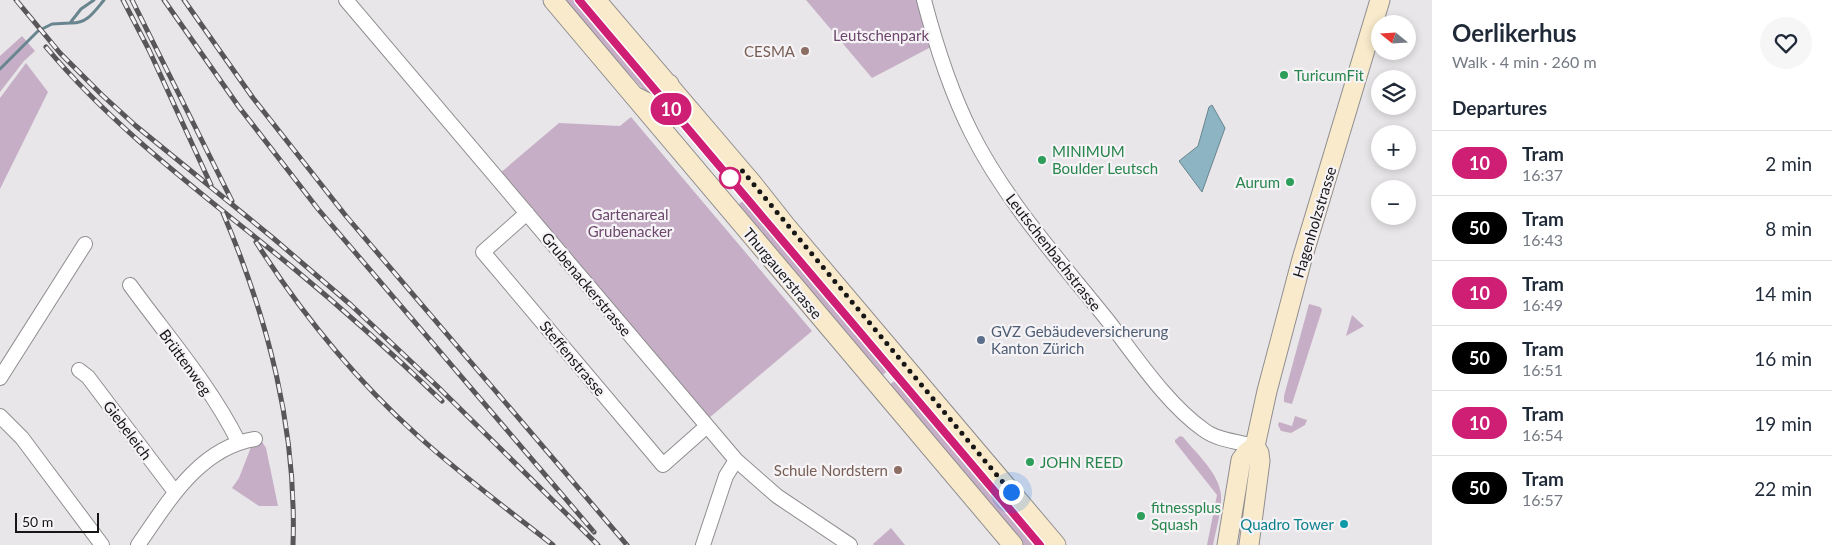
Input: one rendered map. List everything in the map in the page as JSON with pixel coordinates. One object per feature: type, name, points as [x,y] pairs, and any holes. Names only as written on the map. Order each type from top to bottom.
[{"type":"main road","name":"Thurgauerstrasse","points":[[553,0],[1013,545]]},
{"type":"main road","points":[[596,0],[1056,545]]},
{"type":"main road","name":"Hagenholzstrasse","points":[[1227,545],[1241,460],[1255,446],[1267,391],[1302,259],[1380,0]]},
{"type":"main road","points":[[633,95],[650,104],[656,104],[666,96],[668,84]]},
{"type":"main road","name":"Hagenholzstrasse","points":[[1249,545],[1260,461],[1259,453],[1255,446]]},
{"type":"street","name":"Grubenackerstrasse","points":[[346,0],[736,460],[777,496],[850,545]]},
{"type":"street","name":"Leutschenbachstrasse","points":[[924,0],[941,61],[954,96],[972,134],[997,178],[1160,387],[1189,418],[1206,432],[1255,446]]},
{"type":"street","name":"Steffenstrasse","points":[[527,213],[482,252],[662,465],[707,426]]},
{"type":"street","points":[[0,378],[85,244]]},
{"type":"street","name":"Brüttenweg","points":[[130,285],[227,419],[238,441]]},
{"type":"street","name":"Giebeleich","points":[[79,370],[88,377],[175,492]]},
{"type":"street","points":[[0,416],[22,438],[102,545]]},
{"type":"street","points":[[138,545],[175,492],[199,466],[238,441],[255,439]]},
{"type":"street","points":[[703,545],[726,476],[736,460]]},
{"type":"green space","points":[[560,0],[589,0],[659,81],[651,98],[630,75],[616,64]]},
{"type":"green space","name":"Leutschenpark","points":[[806,0],[919,0],[931,47],[872,78]]},
{"type":"green space","points":[[22,36],[35,51],[24,61],[0,92],[0,56]]},
{"type":"green space","points":[[26,63],[48,92],[0,189],[0,98]]},
{"type":"green space","name":"Gartenareal Grubenacker","points":[[631,117],[812,331],[709,418],[594,282],[499,174],[559,123],[620,126]]},
{"type":"green space","points":[[750,195],[896,364],[879,378],[740,208],[739,204]]},
{"type":"green space","points":[[1309,304],[1320,307],[1322,310],[1292,404],[1284,402],[1284,396]]},
{"type":"green space","points":[[1352,315],[1364,326],[1346,336]]},
{"type":"green space","points":[[904,373],[1049,545],[1020,545],[887,387]]},
{"type":"green space","points":[[1295,416],[1307,420],[1305,425],[1291,433],[1281,431],[1278,425],[1279,422],[1292,426]]},
{"type":"green space","points":[[1180,436],[1183,437],[1212,471],[1219,487],[1221,507],[1213,545],[1207,545],[1217,495],[1175,442]]},
{"type":"green space","points":[[261,440],[266,448],[278,506],[259,506],[232,488],[239,478],[253,442]]},
{"type":"green space","points":[[891,528],[905,545],[873,544]]},
{"type":"water","points":[[1212,105],[1225,128],[1202,192],[1179,161],[1198,146],[1209,107]]},
{"type":"waterway","points":[[0,69],[38,31],[52,24],[70,23],[81,9],[94,0]]},
{"type":"waterway","points":[[70,23],[81,22],[86,19],[104,0]]},
{"type":"tram line","points":[[579,0],[1040,545]]},
{"type":"tram line","name":"10","points":[[579,0],[1040,545]]},
{"type":"railway","points":[[16,0],[60,53],[102,95],[136,126],[273,238],[351,305],[437,386],[598,545]]},
{"type":"railway","points":[[123,0],[149,50],[211,185]]},
{"type":"railway","points":[[132,0],[232,201]]},
{"type":"railway","points":[[164,0],[239,107],[318,209],[594,532]]},
{"type":"railway","points":[[184,0],[253,98],[346,216],[627,545]]},
{"type":"railway","points":[[46,47],[73,78],[133,136],[331,300],[442,401]]},
{"type":"railway","points":[[223,213],[253,293],[276,375],[290,459],[293,545]]},
{"type":"railway","points":[[256,242],[310,319],[350,368],[372,391],[450,464],[553,545]]},
{"type":"place","name":"CESMA","points":[[805,51]]},
{"type":"place","name":"TuricumFit","points":[[1284,75]]},
{"type":"place","name":"MINIMUM Boulder Leutsch","points":[[1042,160]]},
{"type":"place","name":"Aurum","points":[[1290,182]]},
{"type":"place","name":"GVZ Gebäudeversicherung Kanton Zürich","points":[[981,340]]},
{"type":"place","name":"JOHN REED","points":[[1030,462]]},
{"type":"place","name":"Schule Nordstern","points":[[898,470]]},
{"type":"place","name":"fitnessplus Squash","points":[[1141,516]]},
{"type":"place","name":"Quadro Tower","points":[[1344,524]]},
{"type":"route","points":[[730,178],[740,168],[786,226],[1011,492]]}]
